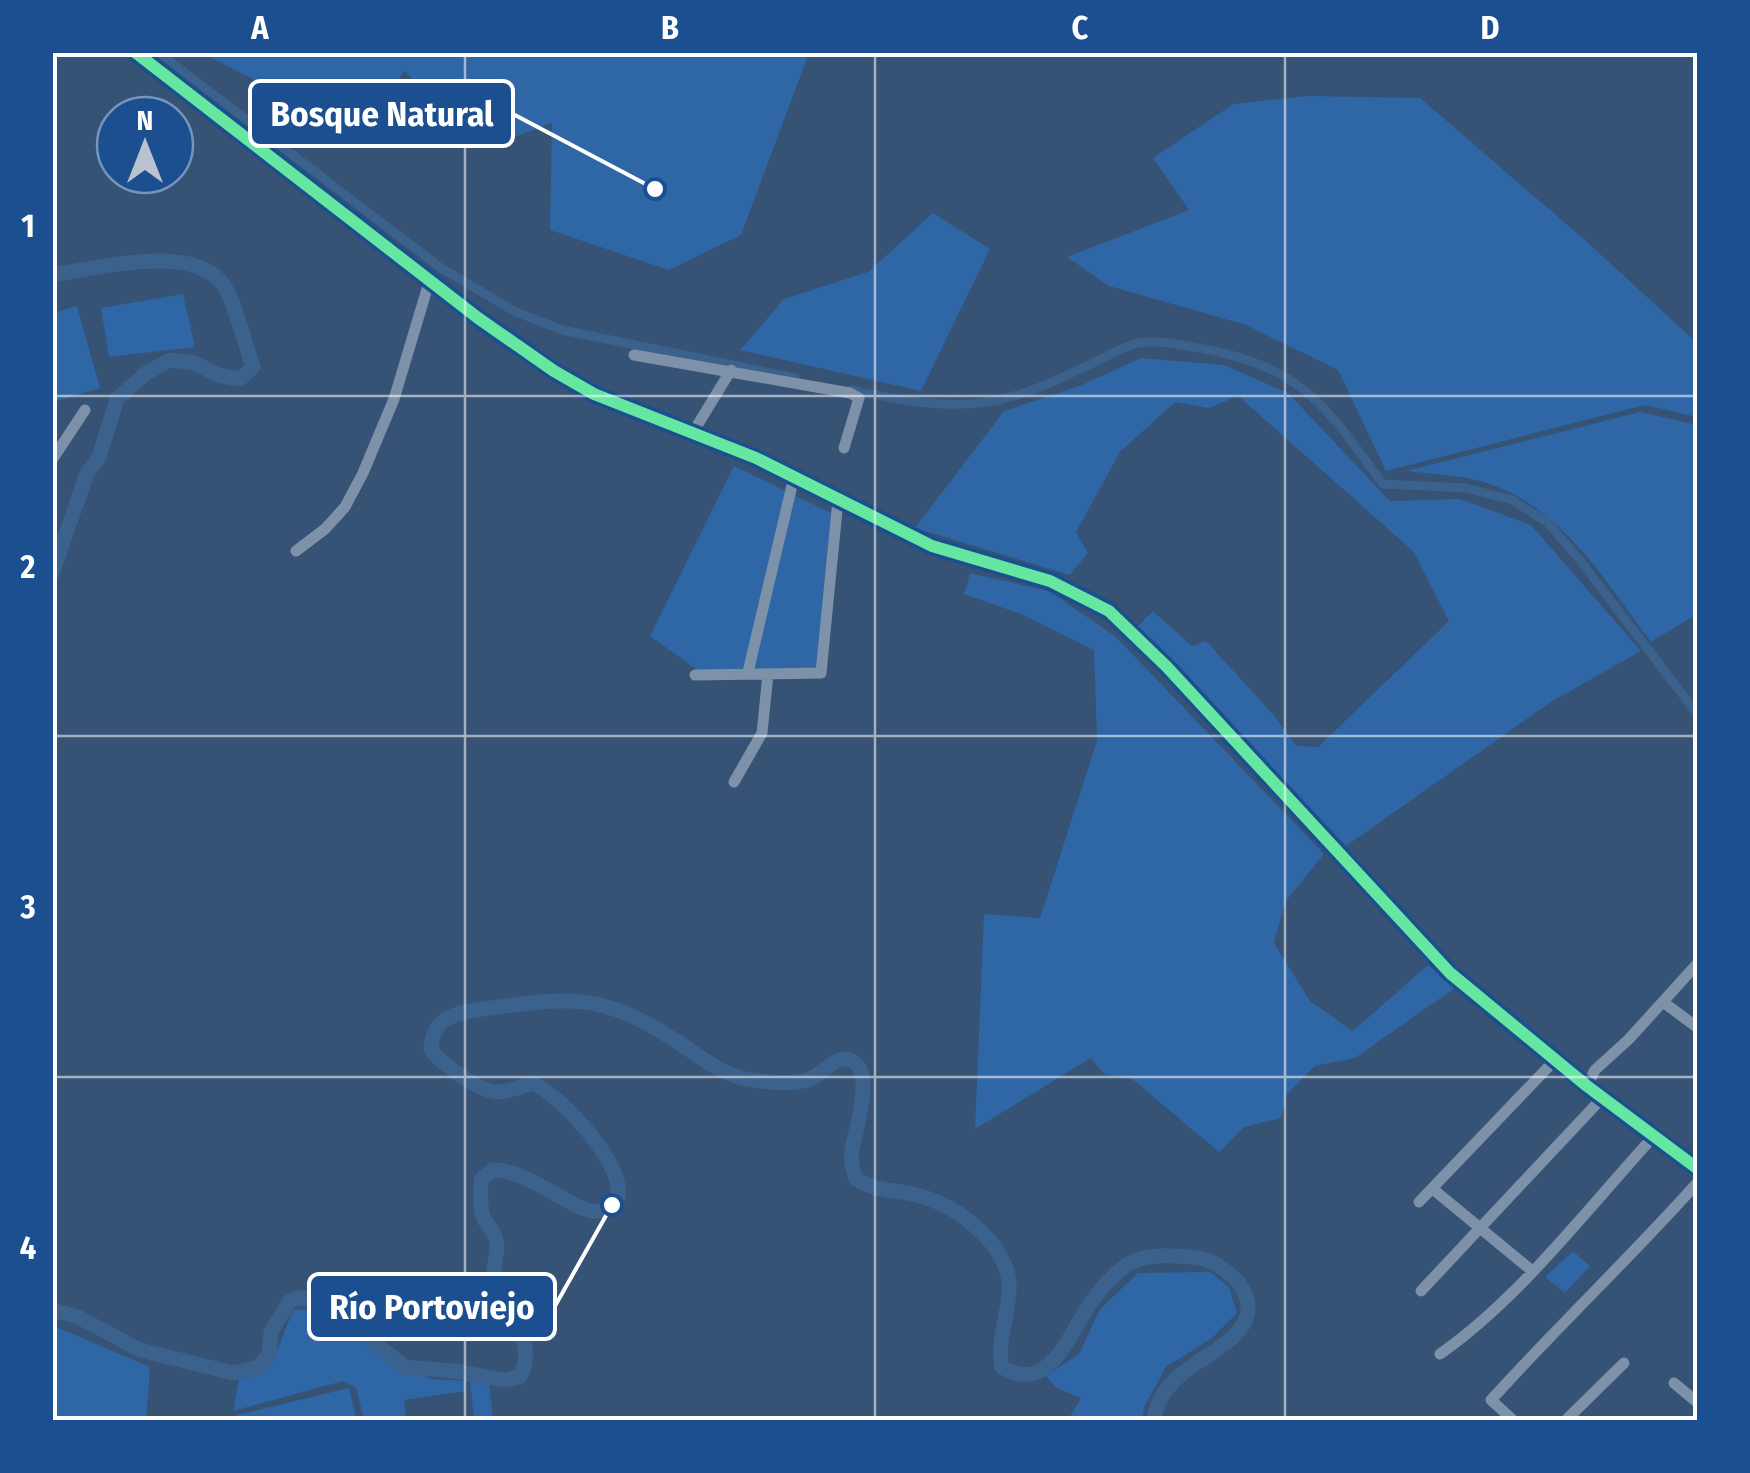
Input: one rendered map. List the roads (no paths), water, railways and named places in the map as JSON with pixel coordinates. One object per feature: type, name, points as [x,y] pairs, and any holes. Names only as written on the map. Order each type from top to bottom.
[{"type":"street","points":[[135,52],[478,318],[554,372],[594,394],[756,458],[932,546],[1050,581],[1109,611],[1168,667],[1450,973],[1587,1086],[1698,1168]]},
{"type":"street","points":[[296,551],[325,530],[345,508],[363,473],[394,399],[430,280]]},
{"type":"street","points":[[634,354],[828,388],[858,398],[844,448]]},
{"type":"street","points":[[692,434],[730,370]]},
{"type":"street","points":[[52,460],[85,410]]},
{"type":"street","points":[[748,672],[794,477]]},
{"type":"street","points":[[695,675],[820,674],[838,500]]},
{"type":"street","points":[[734,782],[762,733],[768,674]]},
{"type":"street","points":[[1587,1086],[1595,1070],[1698,963]]},
{"type":"street","points":[[1663,1002],[1698,1028]]},
{"type":"street","points":[[1420,1202],[1555,1060]]},
{"type":"street","points":[[1421,1291],[1603,1097]]},
{"type":"street","points":[[1440,1354],[1467,1335],[1531,1270],[1654,1136]]},
{"type":"street","points":[[1514,1420],[1490,1400],[1630,1258],[1698,1182]]},
{"type":"street","points":[[1434,1190],[1531,1270]]},
{"type":"street","points":[[1566,1420],[1624,1362]]},
{"type":"street","points":[[1674,1383],[1698,1403]]},
{"type":"waterway","points":[[158,52],[441,268],[516,312],[562,330],[796,378]]},
{"type":"waterway","points":[[52,275],[144,261],[191,264],[210,272],[228,293],[253,367],[240,379],[218,375],[195,363],[170,360],[145,374],[117,399],[99,457],[87,473],[52,574]]},
{"type":"waterway","points":[[851,390],[936,404],[988,402],[1030,391],[1127,346],[1145,342],[1199,348],[1263,366],[1308,393],[1383,484],[1466,488],[1512,500],[1547,522],[1698,715]]},
{"type":"waterway","points":[[52,1310],[78,1317],[140,1350],[233,1373],[259,1367],[269,1354],[271,1332],[289,1302],[312,1298],[339,1305],[372,1341],[405,1367],[504,1380],[520,1377],[525,1363],[523,1340],[495,1285],[497,1242],[482,1215],[481,1180],[492,1170],[507,1172],[590,1211],[600,1211],[615,1203],[618,1187],[599,1146],[545,1090],[531,1083],[503,1092],[482,1088],[436,1056],[431,1050],[432,1039],[441,1024],[463,1012],[538,1002],[582,1002],[647,1023],[717,1068],[746,1079],[800,1082],[842,1059],[854,1062],[863,1078],[851,1153],[856,1179],[938,1202],[960,1214],[989,1240],[1002,1260],[1009,1282],[1002,1367],[1018,1374],[1032,1374],[1054,1359],[1096,1295],[1130,1263],[1152,1256],[1184,1256],[1224,1269],[1245,1293],[1247,1315],[1229,1341],[1170,1385],[1154,1420]]},
{"type":"place","name":"Bosque Natural","points":[[655,189]]},
{"type":"place","name":"Río Portoviejo","points":[[612,1205]]}]
